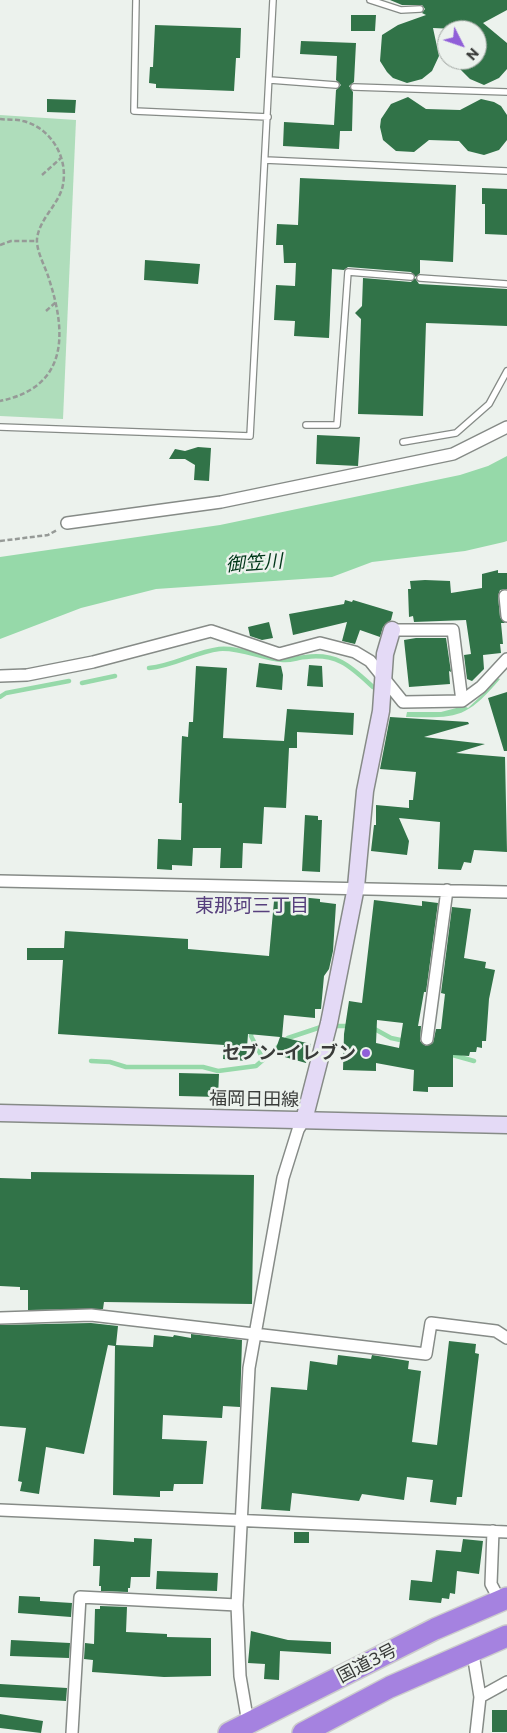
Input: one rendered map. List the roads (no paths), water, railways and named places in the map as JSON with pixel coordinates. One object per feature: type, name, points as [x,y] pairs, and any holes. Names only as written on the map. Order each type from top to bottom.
[{"type":"highway","points":[[243,1730],[378,1667],[505,1604]]},
{"type":"highway","points":[[303,1733],[390,1687],[507,1636]]},
{"type":"highway","points":[[329,1733],[474,1660],[507,1648]]},
{"type":"main road","points":[[304,1120],[329,1023],[356,887],[365,791],[381,711],[385,654],[392,630]]},
{"type":"main road","name":"福岡日田線","points":[[0,1113],[507,1125]]},
{"type":"street","points":[[67,523],[221,502],[453,454],[507,427]]},
{"type":"street","points":[[505,596],[507,616]]},
{"type":"street","points":[[392,630],[453,630],[462,701]]},
{"type":"street","points":[[0,676],[27,675],[93,662],[212,631],[279,654],[320,644],[355,652],[370,660],[403,702],[462,701],[481,687],[507,659]]},
{"type":"street","points":[[0,881],[356,887],[507,892]]},
{"type":"street","points":[[427,1038],[447,890]]},
{"type":"street","points":[[243,1730],[237,1604],[249,1368],[283,1178],[298,1130],[304,1120]]},
{"type":"street","points":[[0,1318],[91,1315],[255,1336],[426,1354],[432,1323],[496,1331],[507,1338]]},
{"type":"street","points":[[0,1510],[507,1532]]},
{"type":"street","points":[[493,1531],[491,1584],[505,1604]]},
{"type":"street","points":[[72,1733],[80,1596],[237,1604]]},
{"type":"street","points":[[474,1660],[480,1697],[476,1733]]},
{"type":"street","points":[[480,1697],[507,1682]]},
{"type":"lane","points":[[136,0],[134,111],[268,117]]},
{"type":"lane","points":[[0,427],[250,436],[273,0]]},
{"type":"lane","points":[[370,0],[401,10],[420,9]]},
{"type":"lane","points":[[270,80],[336,85]]},
{"type":"lane","points":[[354,87],[507,92]]},
{"type":"lane","points":[[266,160],[507,171]]},
{"type":"lane","points":[[306,426],[337,425],[348,272],[411,277]]},
{"type":"lane","points":[[420,278],[507,284]]},
{"type":"lane","points":[[403,442],[456,433],[489,404],[507,371]]},
{"type":"water","name":"御笠川","points":[[507,456],[507,541],[465,551],[372,562],[332,577],[156,589],[81,608],[0,639],[0,557],[220,525],[460,475],[488,466]]},
{"type":"water","points":[[495,677],[500,679],[469,709],[449,716],[406,717],[407,712],[441,712],[464,706],[468,708],[483,694],[482,691]]},
{"type":"waterway","points":[[149,668],[167,665],[219,649],[235,650],[283,660],[317,656],[335,659],[343,663],[358,673],[373,687]]},
{"type":"waterway","points":[[82,683],[115,676]]},
{"type":"waterway","points":[[0,697],[6,693],[69,681]]},
{"type":"waterway","points":[[91,1061],[110,1062],[126,1067],[203,1067],[218,1071],[256,1066],[288,1038],[324,1026]]},
{"type":"waterway","points":[[332,1026],[351,1026]]},
{"type":"waterway","points":[[371,1027],[391,1038],[405,1041]]},
{"type":"waterway","points":[[252,1029],[251,1036],[263,1059]]},
{"type":"waterway","points":[[449,1054],[474,1061]]},
{"type":"place","name":"セブン-イレブン","points":[[366,1053]]},
{"type":"district","name":"東那珂三丁目","points":[[252,906]]}]
